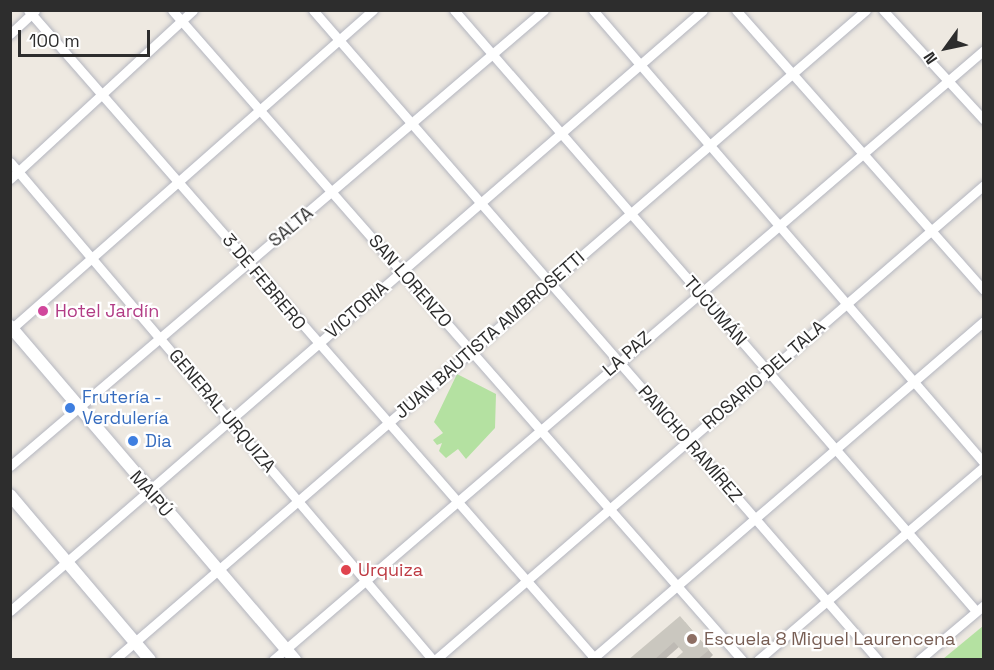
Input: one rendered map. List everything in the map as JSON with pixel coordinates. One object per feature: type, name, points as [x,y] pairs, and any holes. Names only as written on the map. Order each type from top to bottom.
[{"type":"street","name":"SAN LORENZO","points":[[172,10],[742,660]]},
{"type":"street","points":[[10,179],[193,10]]},
{"type":"street","name":"PANCHO RAMÍREZ","points":[[313,10],[878,660]]},
{"type":"street","points":[[11,328],[373,10]]},
{"type":"street","name":"TUCUMÁN","points":[[454,10],[907,532],[980,608]]},
{"type":"street","name":"SALTA","points":[[10,466],[543,10]]},
{"type":"street","points":[[593,10],[984,464],[758,660]]},
{"type":"street","name":"VICTORIA","points":[[10,610],[703,10]]},
{"type":"street","points":[[736,10],[984,290]]},
{"type":"street","name":"JUAN BAUTISTA AMBROSETTI","points":[[114,660],[866,10]]},
{"type":"street","points":[[883,10],[984,120]]},
{"type":"street","points":[[10,34],[32,12]]},
{"type":"street","name":"3 DE FEBRERO","points":[[32,12],[318,345],[459,501],[594,659]]},
{"type":"street","name":"LA PAZ","points":[[273,660],[459,501],[698,291],[984,50]]},
{"type":"street","name":"GENERAL URQUIZA","points":[[10,162],[434,660]]},
{"type":"street","name":"ROSARIO DEL TALA","points":[[434,660],[984,185]]},
{"type":"street","points":[[594,659],[984,321]]},
{"type":"street","name":"MAIPÚ","points":[[11,328],[295,660]]},
{"type":"street","points":[[10,495],[150,660]]},
{"type":"street","points":[[920,660],[980,608]]},
{"type":"green space","points":[[457,374],[496,394],[495,428],[466,459],[458,449],[446,458],[439,451],[442,443],[437,445],[433,440],[443,433],[434,422]]},
{"type":"green space","points":[[983,626],[983,659],[943,659]]},
{"type":"building","points":[[680,616],[709,650],[697,660],[674,660],[683,652],[674,642],[654,660],[628,660]]},
{"type":"place","name":"Hotel Jardín","points":[[43,311]]},
{"type":"place","name":"Frutería - Verdulería","points":[[70,408]]},
{"type":"place","name":"Dia","points":[[133,441]]},
{"type":"place","name":"Urquiza","points":[[346,570]]},
{"type":"place","name":"Escuela 8 Miguel Laurencena","points":[[692,639]]}]
